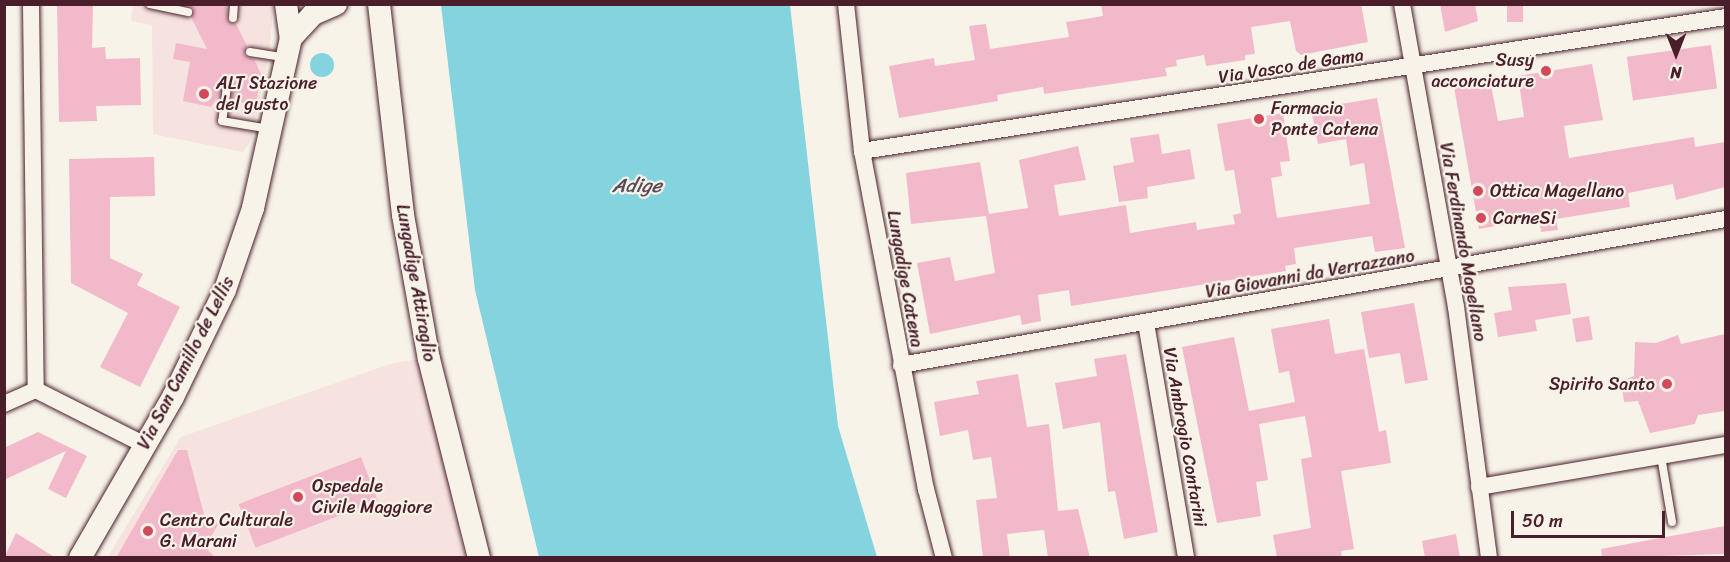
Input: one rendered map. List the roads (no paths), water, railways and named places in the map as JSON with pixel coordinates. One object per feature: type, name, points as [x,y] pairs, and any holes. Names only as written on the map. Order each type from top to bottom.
[{"type":"street","points":[[30,4],[36,390]]},
{"type":"street","points":[[286,4],[289,48]]},
{"type":"street","name":"Via San Camillo de Lellis","points":[[80,558],[146,445],[225,291],[253,208],[289,48],[313,14],[336,4]]},
{"type":"street","name":"Lungadige Attiraglio","points":[[379,4],[403,215],[429,359],[478,558]]},
{"type":"street","name":"Lungadige Catena","points":[[846,4],[862,151],[901,365],[945,558]]},
{"type":"street","name":"Via Ferdinando Magellano","points":[[1402,4],[1449,268],[1489,558]]},
{"type":"street","name":"Via Vasco de Gama","points":[[862,151],[1725,17]]},
{"type":"street","name":"Via Giovanni da Verrazzano","points":[[901,365],[1725,219]]},
{"type":"street","name":"Via Ambrogio Contarini","points":[[1146,323],[1186,558]]},
{"type":"street","points":[[4,404],[36,390]]},
{"type":"street","points":[[36,390],[146,445]]},
{"type":"street","points":[[1479,487],[1725,445]]},
{"type":"lane","points":[[150,4],[188,12]]},
{"type":"lane","points":[[233,18],[234,4]]},
{"type":"lane","points":[[250,52],[289,48]]},
{"type":"lane","points":[[227,87],[222,121],[271,129]]},
{"type":"lane","points":[[1661,456],[1672,522]]},
{"type":"water","name":"Adige","points":[[441,5],[790,5],[838,426],[877,557],[539,557],[475,290]]},
{"type":"water","points":[[322,53],[327,54],[333,60],[333,70],[327,76],[322,77],[317,76],[311,70],[310,65],[311,60],[317,54]]},
{"type":"place","name":"Susy acconciature","points":[[1546,71]]},
{"type":"place","name":"ALT Stazione del gusto","points":[[204,94]]},
{"type":"place","name":"Farmacia Ponte Catena","points":[[1259,119]]},
{"type":"place","name":"Ottica Magellano","points":[[1478,191]]},
{"type":"place","name":"CarneSi","points":[[1481,218]]},
{"type":"place","name":"Spirito Santo","points":[[1667,384]]},
{"type":"place","name":"Ospedale Civile Maggiore","points":[[298,497]]},
{"type":"place","name":"Centro Culturale G. Marani","points":[[148,531]]}]
